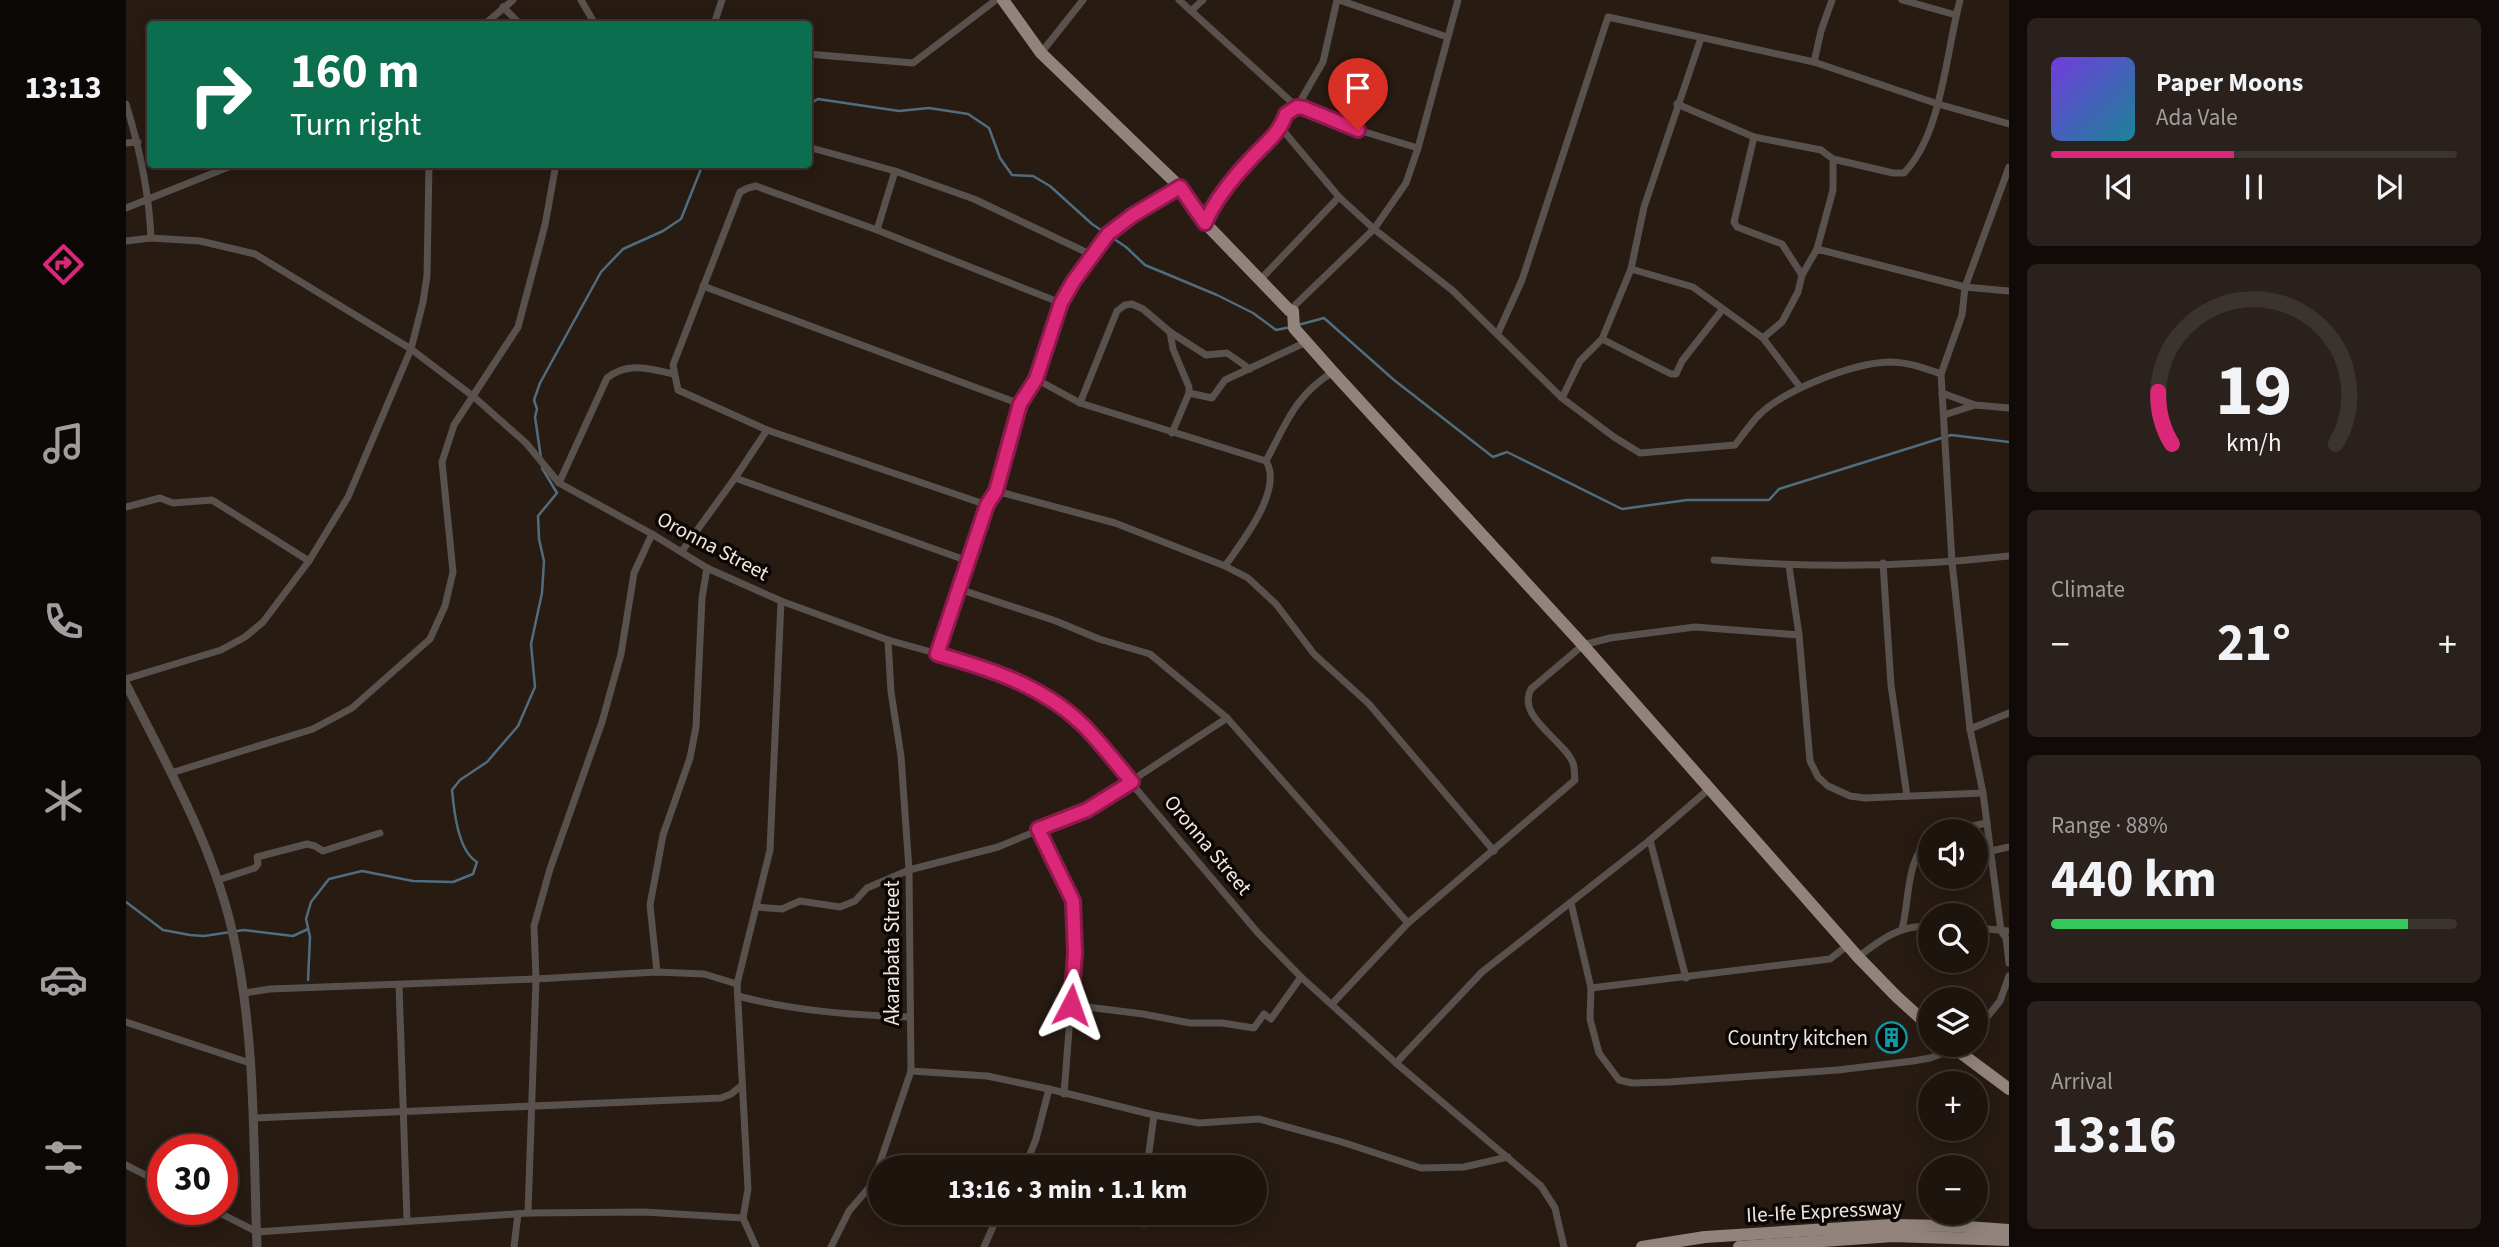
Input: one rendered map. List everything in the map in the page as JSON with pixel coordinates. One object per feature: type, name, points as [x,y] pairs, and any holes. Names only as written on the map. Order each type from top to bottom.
[{"type":"main road","points":[[1003,0],[1041,53],[1180,187],[1205,223],[1291,311],[1294,328],[1333,372],[1583,645],[1858,957],[1918,1016]]},
{"type":"main road","points":[[1967,1057],[2009,1089]]},
{"type":"main road","name":"Ile-Ife Expressway","points":[[1642,1247],[1704,1237],[1891,1226],[1953,1226],[2009,1230]]},
{"type":"main road","name":"Ile-Ife Expressway","points":[[1740,1247],[1893,1236],[1952,1242],[2009,1240]]},
{"type":"street","points":[[488,21],[513,0]]},
{"type":"street","points":[[581,0],[594,21]]},
{"type":"street","points":[[715,21],[722,0]]},
{"type":"street","points":[[812,54],[913,63],[996,0]]},
{"type":"street","points":[[1041,53],[1083,0]]},
{"type":"street","points":[[1180,0],[1297,107],[1358,130],[1418,148]]},
{"type":"street","points":[[1191,11],[1203,0]]},
{"type":"street","points":[[1205,223],[1214,204],[1248,162],[1281,128],[1286,114],[1297,107],[1323,62],[1338,0],[1447,37]]},
{"type":"street","points":[[1291,311],[1374,229],[1405,183],[1418,148],[1458,0]]},
{"type":"street","points":[[1814,62],[1832,0]]},
{"type":"street","points":[[1902,0],[1956,15]]},
{"type":"street","points":[[1677,104],[1754,137],[1821,150],[1833,159],[1893,173],[1904,173],[1917,159],[1938,104],[1960,0]]},
{"type":"street","points":[[503,7],[517,21]]},
{"type":"street","points":[[1498,333],[1522,280],[1608,17],[1814,62],[1938,104],[2009,124]]},
{"type":"street","points":[[1562,398],[1580,361],[1602,339],[1631,269],[1644,206],[1701,38]]},
{"type":"street","points":[[126,104],[138,142],[149,199],[151,239]]},
{"type":"street","points":[[1281,128],[1339,197],[1374,229],[1452,290],[1562,398],[1640,453],[1734,444],[1760,414],[1800,387],[1859,367],[1887,362],[1912,364],[1941,374]]},
{"type":"street","points":[[1754,137],[1734,222],[1737,227],[1782,244],[1802,275]]},
{"type":"street","points":[[126,144],[138,142]]},
{"type":"street","points":[[812,147],[895,171],[975,199],[1094,256]]},
{"type":"street","points":[[1763,338],[1782,322],[1798,292],[1802,275],[1817,249],[1833,190],[1833,159]]},
{"type":"street","points":[[1986,819],[1970,729],[1952,562],[1941,374],[1962,315],[1965,287],[2009,167]]},
{"type":"street","points":[[126,208],[226,168]]},
{"type":"street","points":[[257,1247],[254,1118],[245,993],[237,953],[218,880],[196,824],[126,681],[221,650],[245,637],[263,622],[309,561],[348,497],[411,349],[427,276],[429,168]]},
{"type":"street","points":[[171,773],[313,729],[352,708],[430,639],[445,606],[453,572],[442,462],[454,425],[518,327],[545,225],[555,168]]},
{"type":"street","points":[[877,230],[895,171]]},
{"type":"street","points":[[987,505],[767,430],[678,390],[673,365],[740,192],[756,186],[877,230],[1061,303]]},
{"type":"street","points":[[937,654],[987,505],[996,491],[1020,404],[1036,379],[1061,303],[1108,234],[1180,187]]},
{"type":"street","points":[[1260,280],[1339,197]]},
{"type":"street","points":[[126,241],[200,241],[255,254],[411,349],[474,397],[526,443],[558,482],[607,378],[616,371],[642,367],[674,374]]},
{"type":"street","points":[[1817,249],[1965,287],[2009,290]]},
{"type":"street","points":[[1631,269],[1693,287],[1763,338],[1800,387]]},
{"type":"street","points":[[703,286],[1020,404]]},
{"type":"street","points":[[1080,403],[1117,312],[1125,305],[1132,304],[1143,309],[1170,332],[1206,355],[1227,354],[1250,369]]},
{"type":"street","points":[[1602,339],[1671,374],[1676,374],[1682,362],[1722,310]]},
{"type":"street","points":[[1170,332],[1173,349],[1189,393],[1172,433]]},
{"type":"street","points":[[1189,393],[1212,398],[1225,380],[1302,344],[1303,338]]},
{"type":"street","points":[[1266,461],[1295,405],[1319,381],[1333,372]]},
{"type":"street","points":[[1036,379],[1080,403],[1266,461],[1272,478],[1259,516],[1225,566]]},
{"type":"street","points":[[1942,393],[1975,405],[2009,408]]},
{"type":"street","points":[[1944,418],[1975,405]]},
{"type":"street","points":[[682,551],[767,430]]},
{"type":"street","points":[[735,478],[968,561]]},
{"type":"street","name":"Oronna Street","points":[[558,482],[682,551],[707,568],[781,601],[888,640],[982,666],[1025,683],[1056,703],[1083,724],[1258,933],[1301,977],[1396,1063],[1541,1186],[1555,1208],[1564,1247]]},
{"type":"street","points":[[996,491],[1115,523],[1225,566],[1248,579],[1276,604],[1314,654],[1369,704],[1494,851]]},
{"type":"street","points":[[126,507],[160,498],[173,503],[212,500],[309,561]]},
{"type":"street","points":[[528,1213],[536,979],[534,926],[550,869],[602,722],[621,654],[634,573],[652,534]]},
{"type":"street","points":[[1714,560],[1789,566],[1952,562],[2009,556]]},
{"type":"street","points":[[1883,563],[1891,685],[1907,796]]},
{"type":"street","points":[[1789,566],[1799,635],[1810,761],[1818,777],[1828,786],[1850,796],[1983,793]]},
{"type":"street","points":[[657,972],[650,905],[663,835],[690,758],[696,727],[702,598],[707,568]]},
{"type":"street","points":[[959,589],[1056,621],[1099,639],[1150,654],[1227,719],[1408,923]]},
{"type":"street","points":[[756,1247],[743,1219],[748,1189],[737,984],[770,850],[781,601]]},
{"type":"street","points":[[1332,1004],[1408,923],[1575,780],[1573,764],[1528,708],[1527,696],[1531,689],[1583,645],[1610,638],[1695,627],[1799,635]]},
{"type":"street","name":"Akarabata Street","points":[[831,1247],[849,1211],[873,1183],[911,1070],[909,870],[901,756],[891,692],[888,640]]},
{"type":"street","points":[[1970,729],[2009,713]]},
{"type":"street","points":[[757,907],[782,909],[800,901],[840,907],[855,901],[867,888],[909,870],[998,847],[1087,810],[1227,719]]},
{"type":"street","points":[[1396,1063],[1482,972],[1650,840],[1709,789]]},
{"type":"street","points":[[1038,829],[1073,901],[1075,953],[1064,1094]]},
{"type":"street","points":[[1988,830],[2009,962]]},
{"type":"street","points":[[218,880],[255,868],[258,864],[257,857],[307,844],[323,851],[380,833]]},
{"type":"street","points":[[1650,840],[1686,978]]},
{"type":"street","points":[[1991,851],[2009,848]]},
{"type":"street","points":[[1902,929],[1910,880],[1918,855]]},
{"type":"street","points":[[1570,903],[1591,988],[1590,1019],[1599,1053],[1619,1080],[1632,1083],[1825,1071],[1933,1057]]},
{"type":"street","points":[[1858,957],[1881,939],[1902,929],[1918,928]]},
{"type":"street","points":[[1591,988],[1830,959],[1849,944]]},
{"type":"street","points":[[245,993],[270,989],[657,972],[704,974],[737,984]]},
{"type":"street","points":[[1988,1016],[2000,1001],[2009,976]]},
{"type":"street","points":[[1071,1005],[1190,1023],[1222,1023],[1254,1028],[1264,1014],[1271,1019],[1301,977]]},
{"type":"street","points":[[399,985],[407,1220]]},
{"type":"street","points":[[738,996],[771,1005],[807,1010],[909,1017]]},
{"type":"street","points":[[126,1022],[250,1063]]},
{"type":"street","points":[[911,1070],[988,1076],[1199,1123],[1259,1119],[1421,1168],[1464,1167],[1508,1157]]},
{"type":"street","points":[[254,1118],[721,1098],[741,1086]]},
{"type":"street","points":[[1030,1155],[1049,1089]]},
{"type":"street","points":[[1149,1155],[1154,1115]]},
{"type":"street","points":[[126,1166],[147,1176]]},
{"type":"street","points":[[238,1222],[257,1232],[528,1213],[644,1212],[743,1219]]},
{"type":"street","points":[[514,1247],[518,1214]]},
{"type":"street","points":[[984,1247],[994,1225]]},
{"type":"waterway","points":[[812,103],[818,99],[899,111],[929,108],[968,114],[989,128],[1000,158],[1012,175],[1033,176],[1050,186],[1092,224],[1126,247],[1145,265],[1217,295],[1253,313],[1276,330],[1291,327]]},
{"type":"waterway","points":[[541,458],[534,400],[540,383],[601,272],[623,249],[663,231],[681,219],[701,168]]},
{"type":"waterway","points":[[1298,325],[1324,318],[1394,380],[1493,457],[1507,452],[1622,509],[1687,500],[1769,500],[1779,489],[1951,435],[2009,442]]},
{"type":"waterway","points":[[308,980],[310,937],[306,919],[311,902],[329,879],[362,871],[413,881],[453,882],[473,874],[477,862],[461,840],[452,790],[460,780],[487,762],[518,726],[535,687],[531,644],[542,593],[544,561],[538,516],[557,493],[542,468]]},
{"type":"waterway","points":[[126,902],[163,930],[190,935],[204,936],[244,930],[293,936],[308,929]]},
{"type":"place","name":"Country kitchen","points":[[1891,1038]]},
{"type":"route","points":[[1071,1005],[1075,953],[1073,901],[1038,829],[1087,810],[1132,782],[1083,724],[1056,703],[1025,683],[982,666],[937,654],[987,505],[996,491],[1020,404],[1036,379],[1061,303],[1108,234],[1133,215],[1180,187],[1205,223],[1214,204],[1248,162],[1281,128],[1286,114],[1297,107],[1358,130]]}]
